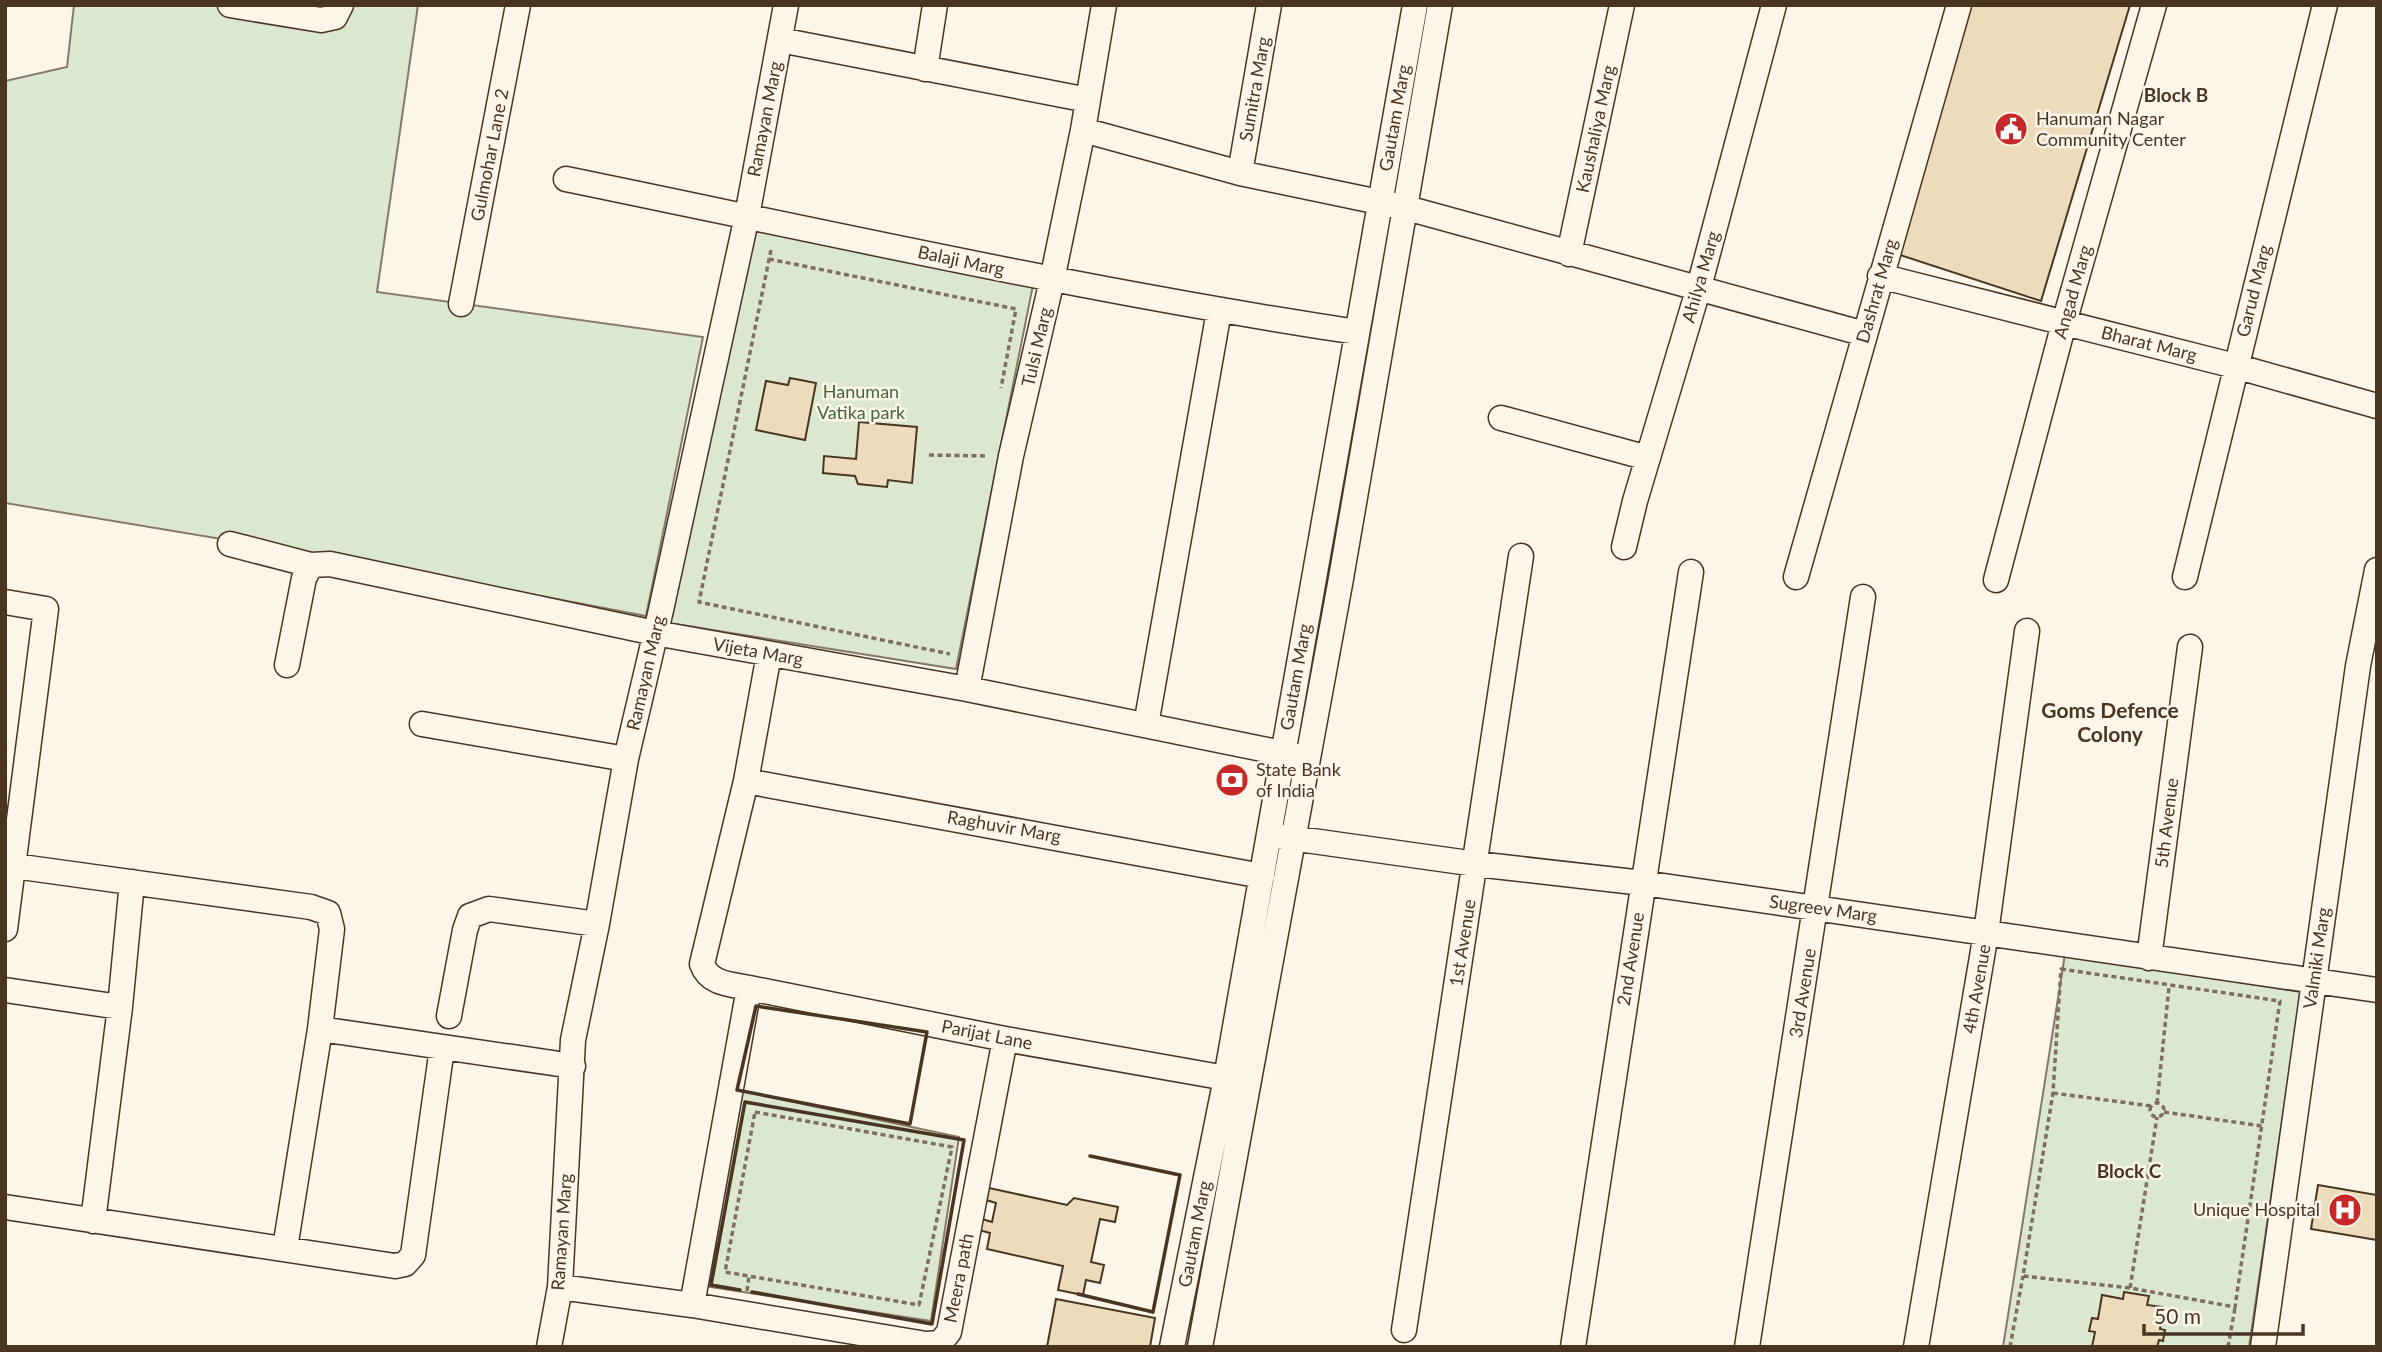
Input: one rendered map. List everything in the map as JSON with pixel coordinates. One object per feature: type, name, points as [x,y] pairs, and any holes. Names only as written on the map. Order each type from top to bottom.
[{"type":"street","points":[[230,5],[321,20],[335,17],[341,5]]},
{"type":"street","name":"Gulmohar Lane 2","points":[[461,304],[518,5]]},
{"type":"street","name":"Ramayan Marg","points":[[549,1347],[560,1287],[573,1040],[626,759],[747,216],[786,5]]},
{"type":"street","points":[[925,69],[935,5]]},
{"type":"street","name":"Tulsi Marg","points":[[967,688],[1011,456],[1083,130],[1104,5]]},
{"type":"street","name":"Sumitra Marg","points":[[1240,173],[1269,5]]},
{"type":"street","name":"Gautam Marg","points":[[1172,1347],[1226,1078],[1262,876],[1281,837],[1308,758],[1340,584],[1392,204],[1415,5]]},
{"type":"street","name":"Gautam Marg","points":[[1200,1347],[1281,837],[1283,754],[1357,332],[1392,204],[1440,5]]},
{"type":"street","name":"Kaushaliya Marg","points":[[1569,254],[1622,5]]},
{"type":"street","name":"Ahilya Marg","points":[[1624,547],[1699,288],[1774,5]]},
{"type":"street","name":"Dashrat Marg","points":[[1796,577],[1959,5]]},
{"type":"street","name":"Angad Marg","points":[[1996,580],[2064,323],[2154,5]]},
{"type":"street","name":"Garud Marg","points":[[2185,577],[2325,5]]},
{"type":"street","points":[[780,40],[1088,100]]},
{"type":"street","points":[[1083,130],[1240,173],[1392,204],[1865,334]]},
{"type":"street","name":"Balaji Marg","points":[[566,179],[1052,280],[1219,311],[1357,332]]},
{"type":"street","name":"Bharat Marg","points":[[1880,276],[2235,366],[2377,406]]},
{"type":"street","points":[[1146,725],[1219,311]]},
{"type":"street","points":[[1501,418],[1648,458]]},
{"type":"street","name":"Vijeta Marg","points":[[230,544],[311,565],[330,564],[655,633],[967,688],[1308,758]]},
{"type":"street","name":"1st Avenue","points":[[1404,1330],[1521,556]]},
{"type":"street","points":[[287,665],[304,578],[311,565]]},
{"type":"street","name":"Valmiki Marg","points":[[2263,1347],[2358,666],[2377,570]]},
{"type":"street","name":"2nd Avenue","points":[[1573,1347],[1691,572]]},
{"type":"street","name":"3rd Avenue","points":[[1747,1347],[1863,597]]},
{"type":"street","points":[[5,602],[46,608],[5,929]]},
{"type":"street","name":"4th Avenue","points":[[1916,1347],[1986,933],[2027,631]]},
{"type":"street","name":"5th Avenue","points":[[2149,958],[2190,646]]},
{"type":"street","points":[[746,781],[769,654]]},
{"type":"street","points":[[422,724],[626,759]]},
{"type":"street","name":"Raghuvir Marg","points":[[746,781],[1262,876]]},
{"type":"street","name":"Parijat Lane","points":[[746,781],[702,964],[706,974],[716,981],[1005,1039],[1226,1078]]},
{"type":"street","name":"Sugreev Marg","points":[[1281,837],[1475,864],[1643,883],[2377,990]]},
{"type":"street","points":[[14,866],[312,907],[328,913],[332,929],[320,1029],[285,1248]]},
{"type":"street","points":[[93,1221],[120,1007],[132,882]]},
{"type":"street","points":[[449,1016],[470,916],[489,909],[597,924]]},
{"type":"street","points":[[692,1306],[749,988]]},
{"type":"street","points":[[5,990],[120,1007]]},
{"type":"street","points":[[320,1029],[573,1066]]},
{"type":"street","name":"Meera path","points":[[560,1287],[926,1344],[940,1343],[948,1332],[1005,1039]]},
{"type":"street","points":[[5,1208],[395,1266],[405,1264],[413,1255],[442,1048]]},
{"type":"path","points":[[771,250],[699,603],[950,654]]},
{"type":"path","points":[[769,258],[1016,309],[1001,389]]},
{"type":"path","points":[[929,455],[1011,456]]},
{"type":"path","points":[[2010,1347],[2053,1093],[2062,969],[2280,1001],[2228,1347]]},
{"type":"path","points":[[2157,1103],[2169,986]]},
{"type":"path","points":[[2053,1093],[2151,1106],[2157,1103]]},
{"type":"path","points":[[2157,1103],[2163,1107],[2164,1112]]},
{"type":"path","points":[[2151,1106],[2151,1115],[2157,1117]]},
{"type":"path","points":[[755,1112],[952,1147],[919,1305],[726,1272],[755,1112]]},
{"type":"path","points":[[2130,1288],[2157,1117],[2164,1112],[2263,1126]]},
{"type":"path","points":[[2023,1276],[2130,1288],[2235,1307]]},
{"type":"green space","points":[[74,5],[418,5],[377,292],[703,337],[646,616],[384,566],[5,503],[5,81],[67,67]]},
{"type":"green space","name":"Hanuman Vatika park","points":[[747,225],[1033,285],[956,669],[669,623]]},
{"type":"green space","points":[[2065,954],[2301,992],[2249,1347],[2003,1347]]},
{"type":"green space","points":[[737,1090],[959,1137],[931,1321],[710,1287]]},
{"type":"building","name":"Hanuman Nagar Community Center","points":[[1964,5],[2130,5],[2041,301],[1894,253]]},
{"type":"building","points":[[790,378],[816,383],[805,440],[756,430],[766,381],[788,385]]},
{"type":"building","points":[[859,422],[917,427],[912,483],[888,480],[887,487],[858,484],[855,476],[823,473],[824,456],[856,459]]},
{"type":"building","points":[[2318,1185],[2377,1195],[2377,1240],[2311,1229]]},
{"type":"building","points":[[989,1188],[1067,1205],[1074,1198],[1118,1207],[1115,1222],[1100,1219],[1091,1262],[1104,1265],[1100,1283],[1086,1280],[1083,1295],[1058,1290],[1063,1266],[987,1249],[990,1233],[979,1230],[982,1219],[992,1222],[996,1203],[986,1200]]},
{"type":"building","points":[[2124,1292],[2149,1296],[2147,1305],[2163,1307],[2160,1329],[2165,1330],[2163,1341],[2159,1340],[2157,1347],[2092,1347],[2095,1332],[2089,1331],[2092,1318],[2098,1319],[2102,1295],[2123,1299]]},
{"type":"building","points":[[1056,1299],[1155,1318],[1150,1347],[1047,1347]]},
{"type":"wall","points":[[756,1006],[927,1032],[910,1124],[737,1090],[756,1006]]},
{"type":"wall","points":[[740,1290],[711,1285],[745,1102],[964,1140],[932,1324],[752,1292]]},
{"type":"wall","points":[[1078,1294],[1153,1312],[1180,1175],[1090,1156]]},
{"type":"place","name":"Hanuman Nagar Community Center","points":[[2011,129]]},
{"type":"place","name":"State Bank of India","points":[[1232,780]]},
{"type":"place","name":"Unique Hospital","points":[[2345,1210]]},
{"type":"district","name":"Block B","points":[[2176,95]]},
{"type":"district","name":"Goms Defence Colony","points":[[2110,723]]},
{"type":"district","name":"Block C","points":[[2129,1171]]}]
